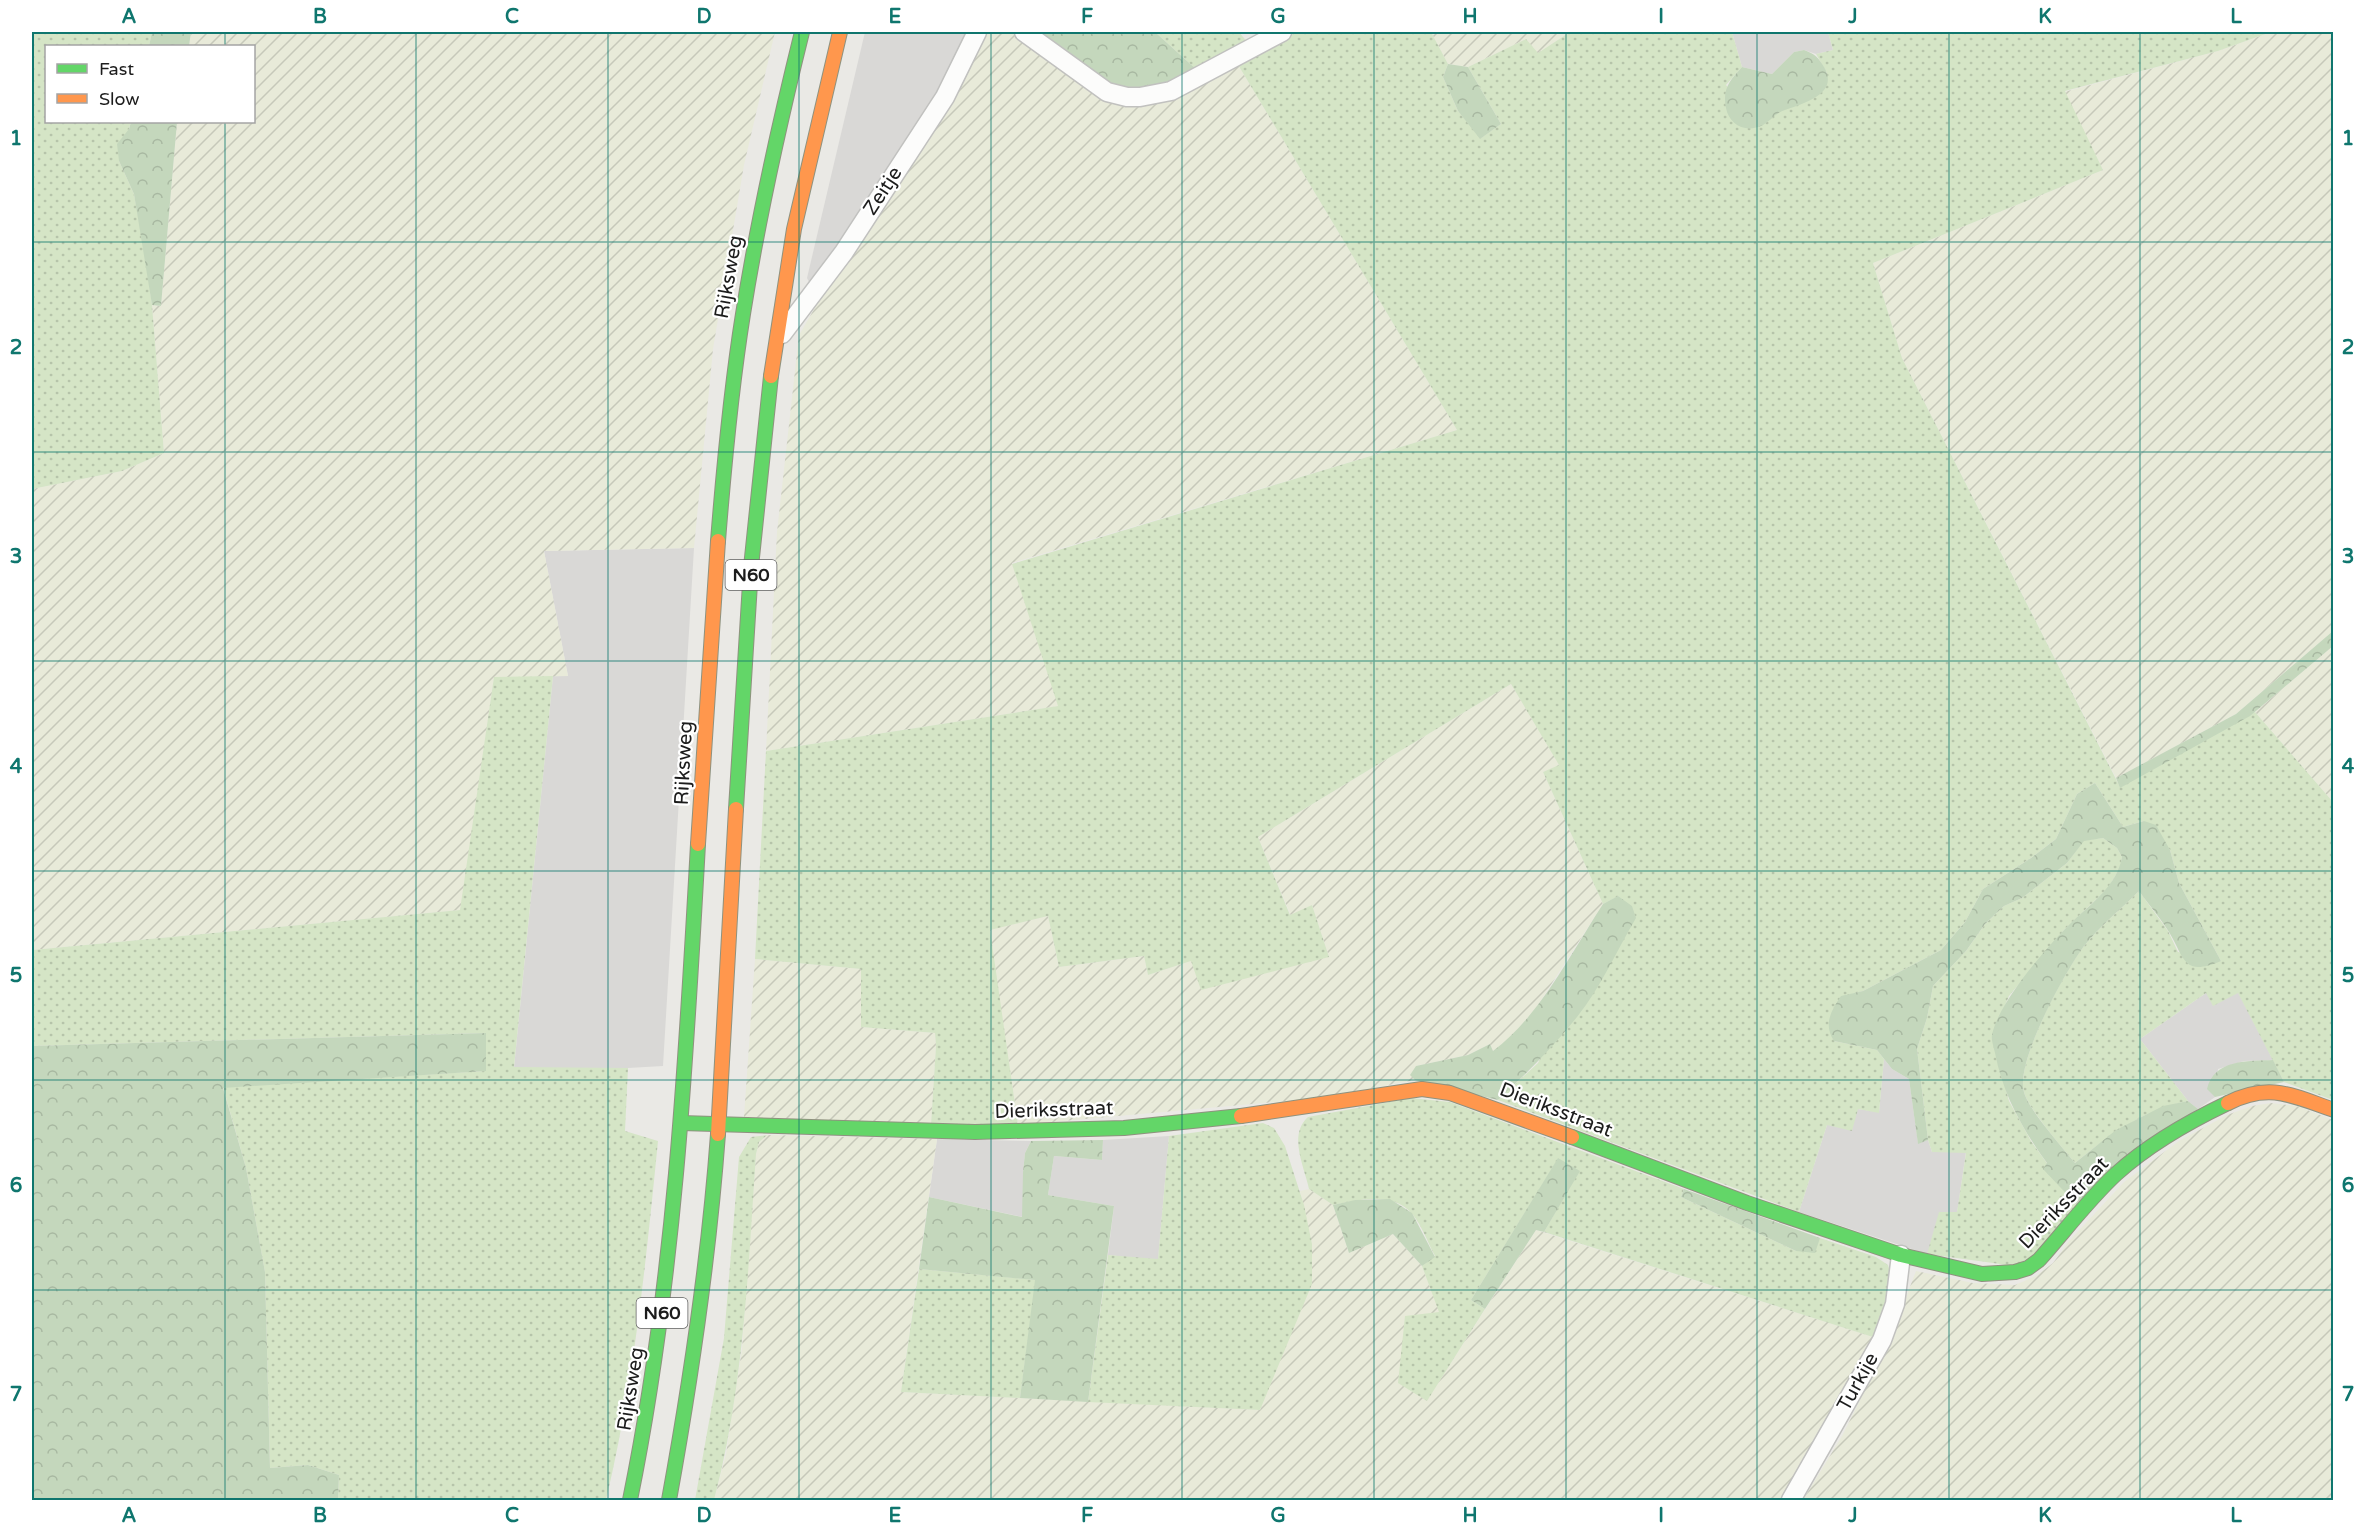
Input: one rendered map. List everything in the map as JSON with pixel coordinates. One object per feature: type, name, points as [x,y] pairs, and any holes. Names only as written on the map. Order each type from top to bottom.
[{"type":"main road","name":"Rijksweg","points":[[630,1500],[647,1420],[656,1357],[681,1123],[712,629],[731,403],[740,326],[754,245],[802,32]]},
{"type":"main road","name":"N60","points":[[669,1500],[691,1383],[701,1308],[719,1126],[748,614],[765,418],[789,256],[811,150],[840,32]]},
{"type":"main road","name":"Dieriksstraat","points":[[681,1123],[719,1126],[975,1132],[1124,1128],[1274,1112],[1422,1089],[1450,1093],[1496,1108],[1747,1203],[1901,1255],[1982,1274],[2015,1272],[2028,1268],[2039,1260],[2115,1175],[2143,1152],[2201,1116],[2240,1097],[2261,1092],[2282,1092],[2334,1110]]},
{"type":"street","name":"Zeitje","points":[[776,342],[844,252],[945,97],[977,32]]},
{"type":"street","points":[[1024,32],[1107,92],[1140,97],[1171,91],[1282,32]]},
{"type":"street","name":"Turkije","points":[[1791,1500],[1882,1340],[1895,1304],[1901,1255]]},
{"type":"shaded area","points":[[865,32],[971,32],[936,104],[813,282],[809,282],[807,278]]},
{"type":"shaded area","points":[[1732,32],[1828,32],[1833,50],[1816,54],[1804,50],[1794,52],[1772,74],[1742,67]]},
{"type":"shaded area","points":[[694,548],[663,1066],[514,1068],[553,676],[568,676],[544,551]]},
{"type":"shaded area","points":[[2238,992],[2273,1060],[2244,1061],[2218,1069],[2215,1097],[2198,1109],[2188,1101],[2140,1039],[2206,993]]},
{"type":"shaded area","points":[[1884,1059],[1892,1069],[1909,1079],[1918,1143],[1928,1140],[1932,1152],[1966,1152],[1957,1213],[1927,1254],[1799,1212],[1827,1125],[1858,1109],[1879,1112]]},
{"type":"shaded area","points":[[1169,1136],[1158,1260],[1108,1255],[1114,1206],[1048,1195],[1054,1156],[1102,1160],[1103,1140]]},
{"type":"shaded area","points":[[937,1139],[1031,1141],[1025,1153],[1023,1172],[1023,1217],[929,1197]]},
{"type":"green space","points":[[32,32],[152,32],[149,45],[45,45],[45,123],[131,123],[119,161],[134,194],[145,254],[152,305],[164,453],[122,471],[32,489]]},
{"type":"green space","points":[[152,32],[191,32],[189,45],[149,45]]},
{"type":"green space","points":[[191,32],[775,32],[744,165],[713,349],[694,548],[544,551],[568,676],[494,678],[461,910],[32,950],[32,489],[122,471],[164,453],[152,305],[161,306],[177,123],[255,123],[255,45],[189,45]]},
{"type":"green space","points":[[982,32],[1014,32],[1072,76],[1237,63],[1457,430],[1012,563],[1059,706],[766,751],[777,532],[799,335]]},
{"type":"green space","points":[[1031,32],[1155,32],[1197,70],[1150,91],[1113,89]]},
{"type":"green space","points":[[1155,32],[1239,32],[1248,43],[1197,70]]},
{"type":"green space","points":[[1297,32],[1431,32],[1448,64],[1443,77],[1458,111],[1481,138],[1501,124],[1468,67],[1526,39],[1538,53],[1570,32],[1732,32],[1742,67],[1726,85],[1760,126],[1827,73],[1816,54],[1833,50],[1828,32],[2271,32],[2218,51],[2065,91],[2103,170],[1873,263],[1902,358],[2120,787],[2255,712],[2333,802],[2333,1100],[2284,1082],[2238,993],[2213,1006],[2206,993],[2140,1039],[2188,1101],[2141,1117],[2101,1142],[2075,1163],[2054,1138],[2027,1100],[2023,1078],[2034,1039],[2054,995],[2084,946],[2139,891],[2168,931],[2178,952],[2221,961],[2179,883],[2170,850],[2144,821],[2123,827],[2095,783],[2077,794],[2056,839],[1983,889],[1965,922],[1941,950],[1863,991],[1841,997],[1834,1041],[1877,1050],[1884,1059],[1879,1113],[1858,1109],[1852,1131],[1827,1125],[1799,1212],[1498,1100],[1538,1063],[1619,896],[1603,904],[1543,772],[1559,765],[1511,684],[1258,837],[1290,915],[1312,905],[1329,957],[1201,990],[1191,961],[1148,975],[1144,956],[1059,967],[1048,916],[990,930],[1018,1125],[931,1125],[935,1033],[861,1027],[861,969],[755,959],[766,751],[1058,706],[1012,564],[1457,430],[1237,63]]},
{"type":"green space","points":[[1431,32],[1570,32],[1537,54],[1526,39],[1468,67],[1448,64]]},
{"type":"green space","points":[[2271,32],[2333,32],[2333,631],[2236,714],[2116,778],[1902,358],[1873,263],[2103,170],[2064,92],[2218,51]]},
{"type":"green space","points":[[1804,50],[1816,56],[1824,67],[1828,77],[1827,85],[1822,92],[1806,102],[1780,112],[1755,128],[1743,128],[1730,119],[1725,101],[1726,90],[1742,67],[1772,74],[1794,52]]},
{"type":"green space","points":[[1448,64],[1468,67],[1501,124],[1480,139],[1458,111],[1443,77]]},
{"type":"green space","points":[[131,123],[177,123],[161,306],[152,305],[134,194],[119,161],[117,144],[129,129]]},
{"type":"green space","points":[[2333,631],[2333,646],[2250,716],[2120,788],[2116,778],[2236,714]]},
{"type":"green space","points":[[2333,646],[2333,802],[2255,712]]},
{"type":"green space","points":[[553,676],[514,1067],[628,1068],[625,1131],[658,1141],[632,1367],[606,1500],[338,1500],[339,1475],[308,1465],[270,1468],[265,1272],[246,1168],[223,1087],[485,1071],[486,1033],[32,1046],[32,950],[460,910],[494,677]]},
{"type":"green space","points":[[1511,684],[1560,766],[1543,772],[1603,904],[1536,1008],[1511,1038],[1493,1051],[1490,1044],[1468,1055],[1416,1066],[1415,1080],[1320,1098],[1018,1125],[989,930],[1048,916],[1059,967],[1144,956],[1148,975],[1191,961],[1329,957],[1312,905],[1291,916],[1258,837]]},
{"type":"green space","points":[[2095,783],[2123,827],[2144,821],[2156,825],[2170,850],[2179,883],[2221,961],[2198,967],[2186,961],[2164,924],[2139,891],[2090,939],[2065,976],[2034,1039],[2023,1078],[2024,1092],[2032,1108],[2075,1163],[2116,1130],[2163,1106],[2188,1101],[2198,1109],[2077,1205],[2043,1169],[2047,1163],[2029,1137],[2008,1097],[1992,1035],[2004,1007],[2038,959],[2110,885],[2122,857],[2117,848],[2103,838],[2084,841],[2067,863],[2022,898],[2004,906],[1985,924],[1966,951],[1933,986],[1927,1018],[1917,1049],[1928,1140],[1918,1144],[1909,1079],[1892,1069],[1877,1050],[1834,1041],[1829,1023],[1831,1012],[1841,996],[1863,991],[1941,950],[1965,922],[1983,889],[2056,839],[2077,794]]},
{"type":"green space","points":[[2103,838],[2117,848],[2122,857],[2120,868],[2108,888],[2064,930],[2009,996],[1992,1036],[2009,1101],[2031,1141],[2077,1205],[2042,1250],[2015,1266],[1927,1254],[1939,1212],[1957,1212],[1966,1153],[1932,1152],[1928,1140],[1917,1049],[1927,1018],[1933,986],[1966,951],[1985,924],[2004,906],[2022,898],[2067,863],[2084,840]]},
{"type":"green space","points":[[1618,896],[1632,906],[1636,918],[1601,981],[1586,1005],[1558,1039],[1498,1100],[1415,1080],[1410,1075],[1416,1066],[1468,1055],[1490,1044],[1493,1051],[1510,1037],[1554,983],[1603,904]]},
{"type":"green space","points":[[755,959],[861,969],[861,1027],[935,1033],[931,1125],[744,1117]]},
{"type":"green space","points":[[486,1033],[486,1071],[223,1088],[246,1168],[265,1272],[270,1468],[308,1465],[339,1475],[338,1500],[32,1500],[32,1046]]},
{"type":"green space","points":[[2273,1060],[2284,1082],[2215,1097],[2207,1089],[2211,1079],[2224,1067],[2243,1062]]},
{"type":"green space","points":[[1411,1098],[1450,1102],[1684,1189],[1681,1197],[1796,1251],[1820,1238],[1876,1257],[1888,1265],[1890,1272],[1885,1316],[1876,1338],[1544,1232],[1579,1171],[1558,1159],[1471,1300],[1485,1309],[1427,1401],[1398,1383],[1405,1316],[1439,1312],[1422,1266],[1435,1256],[1425,1235],[1413,1215],[1405,1207],[1396,1203],[1375,1199],[1333,1205],[1309,1189],[1298,1142],[1302,1124],[1308,1117]]},
{"type":"green space","points":[[2271,1103],[2297,1106],[2333,1120],[2333,1500],[1803,1500],[1842,1436],[1889,1342],[1916,1271],[1973,1283],[2015,1285],[2036,1276],[2053,1263],[2070,1240],[2124,1182],[2179,1141],[2227,1115],[2252,1106]]},
{"type":"green space","points":[[1263,1123],[1274,1128],[1285,1146],[1304,1205],[1312,1244],[1312,1284],[1260,1410],[1088,1402],[1108,1255],[1158,1259],[1169,1136]]},
{"type":"green space","points":[[767,1135],[937,1139],[901,1392],[1260,1410],[1312,1244],[1300,1191],[1309,1189],[1333,1205],[1349,1253],[1393,1234],[1422,1266],[1440,1312],[1427,1400],[1536,1230],[1876,1338],[1826,1429],[1782,1500],[714,1500],[726,1454],[742,1349],[756,1154],[759,1142]]},
{"type":"green space","points":[[767,1135],[759,1142],[756,1154],[743,1328],[724,1457],[714,1500],[695,1500],[724,1338],[739,1157],[751,1137]]},
{"type":"green space","points":[[1103,1140],[1102,1160],[1054,1156],[1048,1195],[1114,1206],[1088,1402],[1020,1398],[1035,1280],[919,1269],[929,1197],[1022,1217],[1025,1153],[1031,1141]]},
{"type":"green space","points":[[1558,1158],[1580,1171],[1544,1232],[1536,1230],[1485,1309],[1471,1300]]},
{"type":"green space","points":[[1684,1189],[1820,1238],[1815,1253],[1796,1251],[1681,1197]]},
{"type":"green space","points":[[1390,1199],[1412,1213],[1435,1257],[1422,1266],[1393,1234],[1349,1253],[1333,1205],[1355,1200]]},
{"type":"green space","points":[[919,1269],[1036,1280],[1020,1398],[901,1392]]},
{"type":"traffic: fast","points":[[718,541],[728,427],[743,314],[755,243],[802,32]]},
{"type":"traffic: fast","points":[[736,809],[751,567],[771,376]]},
{"type":"traffic: fast","points":[[630,1500],[658,1337],[668,1256],[683,1091],[698,844]]},
{"type":"traffic: fast","points":[[1572,1137],[1747,1203],[1901,1255],[1982,1274],[2015,1272],[2028,1268],[2039,1260],[2096,1194],[2128,1163],[2169,1135],[2228,1103]]},
{"type":"traffic: fast","points":[[681,1123],[975,1132],[1124,1128],[1241,1116]]},
{"type":"traffic: fast","points":[[669,1500],[698,1318],[710,1226],[718,1134]]},
{"type":"traffic: slow","points":[[771,376],[794,229],[840,32]]},
{"type":"traffic: slow","points":[[698,844],[718,541]]},
{"type":"traffic: slow","points":[[718,1134],[736,809]]},
{"type":"traffic: slow","points":[[1241,1116],[1422,1089],[1450,1093],[1572,1137]]},
{"type":"traffic: slow","points":[[2228,1103],[2257,1093],[2269,1092],[2294,1096],[2334,1110]]}]
